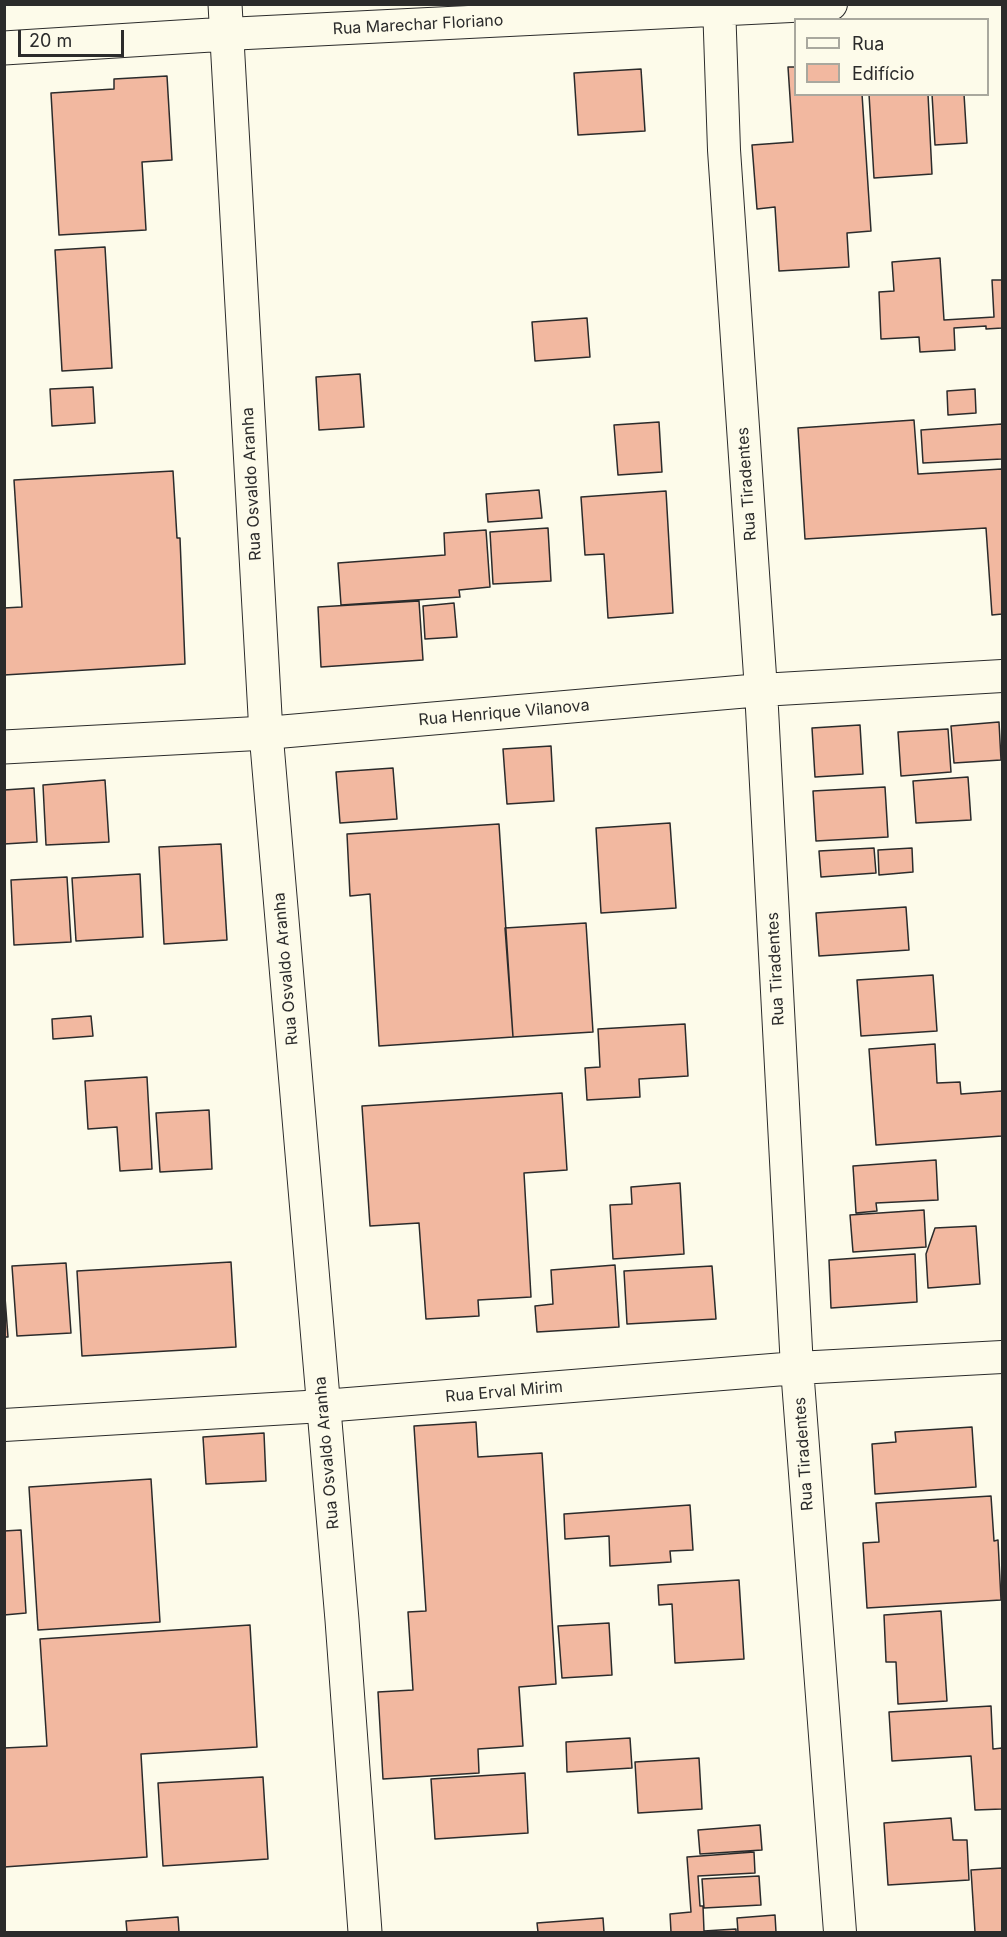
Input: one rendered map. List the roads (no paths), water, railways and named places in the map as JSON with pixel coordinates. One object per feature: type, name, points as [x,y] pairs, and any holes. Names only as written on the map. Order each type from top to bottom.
[{"type":"main road","name":"Rua Marechar Floriano","points":[[4,48],[226,19]]},
{"type":"main road","name":"Rua Osvaldo Aranha","points":[[226,19],[266,733],[342,1620],[365,1932]]},
{"type":"main road","name":"Rua Henrique Vilanova","points":[[4,747],[266,733]]},
{"type":"street","name":"Rua Marechar Floriano","points":[[226,19],[831,4]]},
{"type":"street","name":"Rua Tiradentes","points":[[719,8],[724,150],[761,690],[798,1368],[840,1932]]},
{"type":"street","name":"Rua Henrique Vilanova","points":[[266,733],[761,690],[1002,676]]},
{"type":"street","name":"Rua Erval Mirim","points":[[4,1425],[323,1406],[798,1368],[1002,1357]]}]
